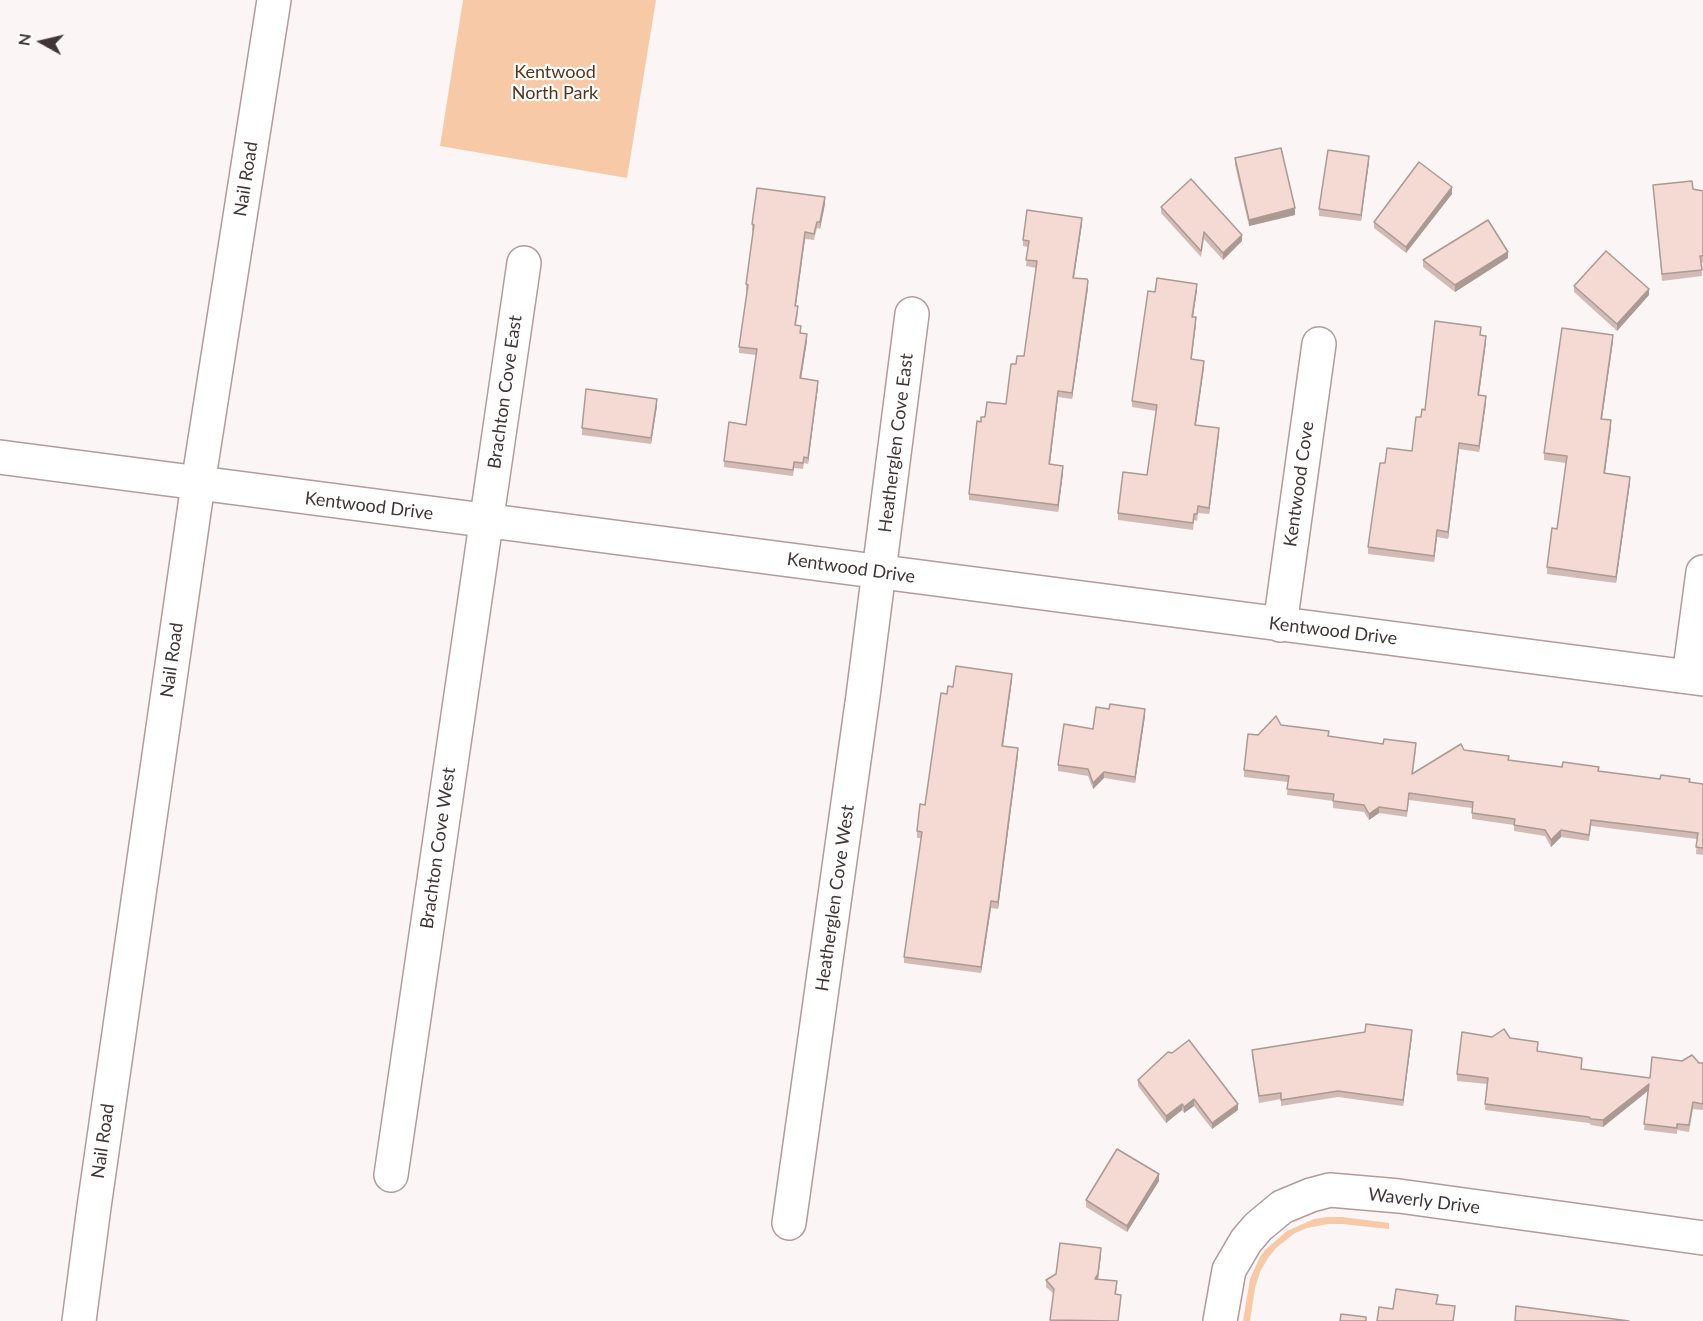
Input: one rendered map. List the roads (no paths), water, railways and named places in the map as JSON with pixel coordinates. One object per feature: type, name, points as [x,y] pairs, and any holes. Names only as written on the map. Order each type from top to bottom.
[{"type":"street","name":"Nail Road","points":[[79,1321],[95,1195],[198,484],[274,0]]},
{"type":"street","name":"Brachton Cove East","points":[[486,521],[524,263]]},
{"type":"street","name":"Heatherglen Cove East","points":[[879,572],[912,314]]},
{"type":"street","name":"Kentwood Cove","points":[[1280,625],[1319,344]]},
{"type":"street","name":"Kentwood Drive","points":[[0,457],[1696,678]]},
{"type":"street","name":"Brachton Cove West","points":[[391,1175],[486,521]]},
{"type":"street","name":"Heatherglen Cove West","points":[[789,1223],[879,572]]},
{"type":"street","points":[[1696,678],[1703,572]]},
{"type":"street","name":"Waverly Drive","points":[[1220,1321],[1229,1270],[1246,1241],[1258,1227],[1282,1207],[1330,1190],[1399,1196],[1703,1238]]},
{"type":"park label","name":"Kentwood North Park","points":[[555,82]]}]
